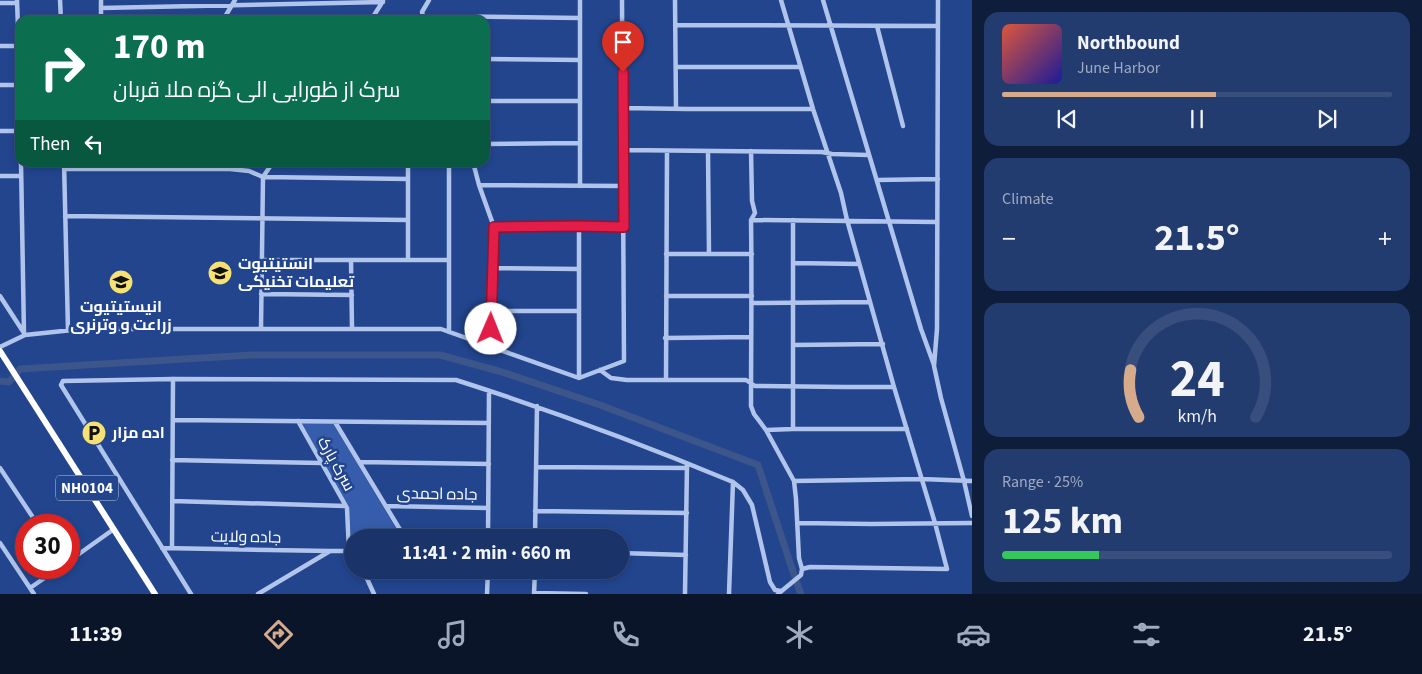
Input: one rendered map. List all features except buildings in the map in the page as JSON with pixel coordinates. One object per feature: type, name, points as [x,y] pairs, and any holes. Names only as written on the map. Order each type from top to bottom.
[{"type":"highway","name":"NH0104","points":[[0,350],[155,594]]},
{"type":"street","points":[[60,0],[61,15]]},
{"type":"street","points":[[101,0],[101,15]]},
{"type":"street","points":[[226,15],[234,0]]},
{"type":"street","points":[[423,15],[422,12],[429,0]]},
{"type":"street","points":[[580,0],[580,186]]},
{"type":"street","points":[[0,346],[25,334],[82,329],[441,329],[579,378],[624,361],[622,0]]},
{"type":"street","points":[[675,0],[676,108]]},
{"type":"street","points":[[781,0],[812,109],[841,193],[859,264],[936,523],[947,569],[866,567],[810,567],[802,569]]},
{"type":"street","points":[[823,0],[888,221],[934,366],[972,516]]},
{"type":"street","points":[[934,366],[937,329],[938,0]]},
{"type":"street","points":[[0,3],[17,1],[17,15]]},
{"type":"street","points":[[101,8],[383,1]]},
{"type":"street","points":[[373,15],[383,1]]},
{"type":"street","points":[[490,17],[580,18]]},
{"type":"street","points":[[675,25],[938,26]]},
{"type":"street","points":[[877,26],[903,126]]},
{"type":"street","points":[[0,46],[15,46]]},
{"type":"street","points":[[490,59],[580,60]]},
{"type":"street","points":[[676,67],[800,67]]},
{"type":"street","points":[[0,85],[15,85]]},
{"type":"street","points":[[490,101],[580,101]]},
{"type":"street","points":[[623,108],[812,109]]},
{"type":"street","points":[[0,131],[15,131]]},
{"type":"street","points":[[490,144],[580,143]]},
{"type":"street","points":[[624,150],[751,151],[868,155]]},
{"type":"street","points":[[666,379],[667,151]]},
{"type":"street","points":[[708,151],[709,254]]},
{"type":"street","points":[[191,594],[61,386],[63,381],[173,379],[456,380],[537,406],[733,482],[743,490],[752,505],[770,582],[775,590],[780,592],[801,574],[802,569],[799,558],[794,481],[751,406],[752,220],[754,213],[751,151]]},
{"type":"street","points":[[21,167],[25,334]]},
{"type":"street","points":[[261,328],[262,177],[269,167]]},
{"type":"street","points":[[408,167],[408,260]]},
{"type":"street","points":[[449,167],[449,332]]},
{"type":"street","points":[[474,167],[494,227],[491,347]]},
{"type":"street","points":[[68,330],[64,169],[230,169],[249,171],[262,177],[408,179]]},
{"type":"street","points":[[0,176],[21,176]]},
{"type":"street","points":[[877,180],[938,179]]},
{"type":"street","points":[[479,186],[624,186]]},
{"type":"street","points":[[65,216],[408,220]]},
{"type":"street","points":[[752,220],[937,222]]},
{"type":"street","points":[[793,220],[793,429]]},
{"type":"street","points":[[579,226],[579,378]]},
{"type":"street","points":[[494,227],[624,227]]},
{"type":"street","points":[[666,254],[752,254]]},
{"type":"street","points":[[261,260],[449,260]]},
{"type":"street","points":[[351,260],[352,328]]},
{"type":"street","points":[[793,263],[859,264]]},
{"type":"street","points":[[492,268],[578,269]]},
{"type":"street","points":[[261,294],[352,296]]},
{"type":"street","points":[[0,296],[25,334]]},
{"type":"street","points":[[666,296],[752,296]]},
{"type":"street","points":[[752,303],[870,302]]},
{"type":"street","points":[[491,311],[579,311]]},
{"type":"street","points":[[665,338],[751,337]]},
{"type":"street","points":[[793,345],[883,344]]},
{"type":"street","points":[[600,370],[611,378],[627,380],[746,380],[755,386],[894,386]]},
{"type":"street","points":[[172,548],[173,379]]},
{"type":"street","points":[[488,529],[489,391]]},
{"type":"street","points":[[535,529],[537,406]]},
{"type":"street","points":[[173,420],[489,423]]},
{"type":"street","name":"سرک پارک","points":[[298,421],[346,506],[349,529]]},
{"type":"street","name":"سرک پارک","points":[[335,422],[400,529]]},
{"type":"street","points":[[766,430],[907,429]]},
{"type":"street","points":[[172,460],[322,463]]},
{"type":"street","points":[[360,462],[489,464]]},
{"type":"street","points":[[536,467],[687,465]]},
{"type":"street","points":[[686,594],[687,465]]},
{"type":"street","points":[[0,468],[31,514]]},
{"type":"street","points":[[794,481],[922,479],[972,481]]},
{"type":"street","points":[[729,594],[733,482]]},
{"type":"street","points":[[172,501],[346,506]]},
{"type":"street","name":"جاده احمدی","points":[[386,506],[488,508]]},
{"type":"street","points":[[535,512],[687,513]]},
{"type":"street","points":[[798,523],[972,523]]},
{"type":"street","points":[[80,553],[114,529]]},
{"type":"street","points":[[0,543],[34,594]]},
{"type":"street","name":"جاده ولایت","points":[[162,548],[344,551]]},
{"type":"street","points":[[258,594],[330,551]]},
{"type":"street","points":[[629,553],[686,555]]},
{"type":"street","points":[[30,588],[43,579]]},
{"type":"street","points":[[367,579],[374,594]]},
{"type":"street","points":[[487,594],[488,579]]},
{"type":"street","points":[[535,579],[534,594],[586,594]]},
{"type":"shaded area","points":[[302,423],[333,423],[396,529],[351,529],[349,508]]},
{"type":"waterway","points":[[0,381],[9,382],[20,369],[251,355],[440,355],[502,372],[600,405],[758,465],[794,575]]},
{"type":"waterway","points":[[797,583],[801,594]]},
{"type":"place","name":"انستیتیوت تعلیمات تخنیکی","points":[[220,273]]},
{"type":"place","name":"انیستیتیوت زراعت و وترنری","points":[[121,282]]},
{"type":"place","name":"اده مزار","points":[[94,433]]},
{"type":"route","points":[[491,329],[494,227],[624,227],[623,72]]}]
